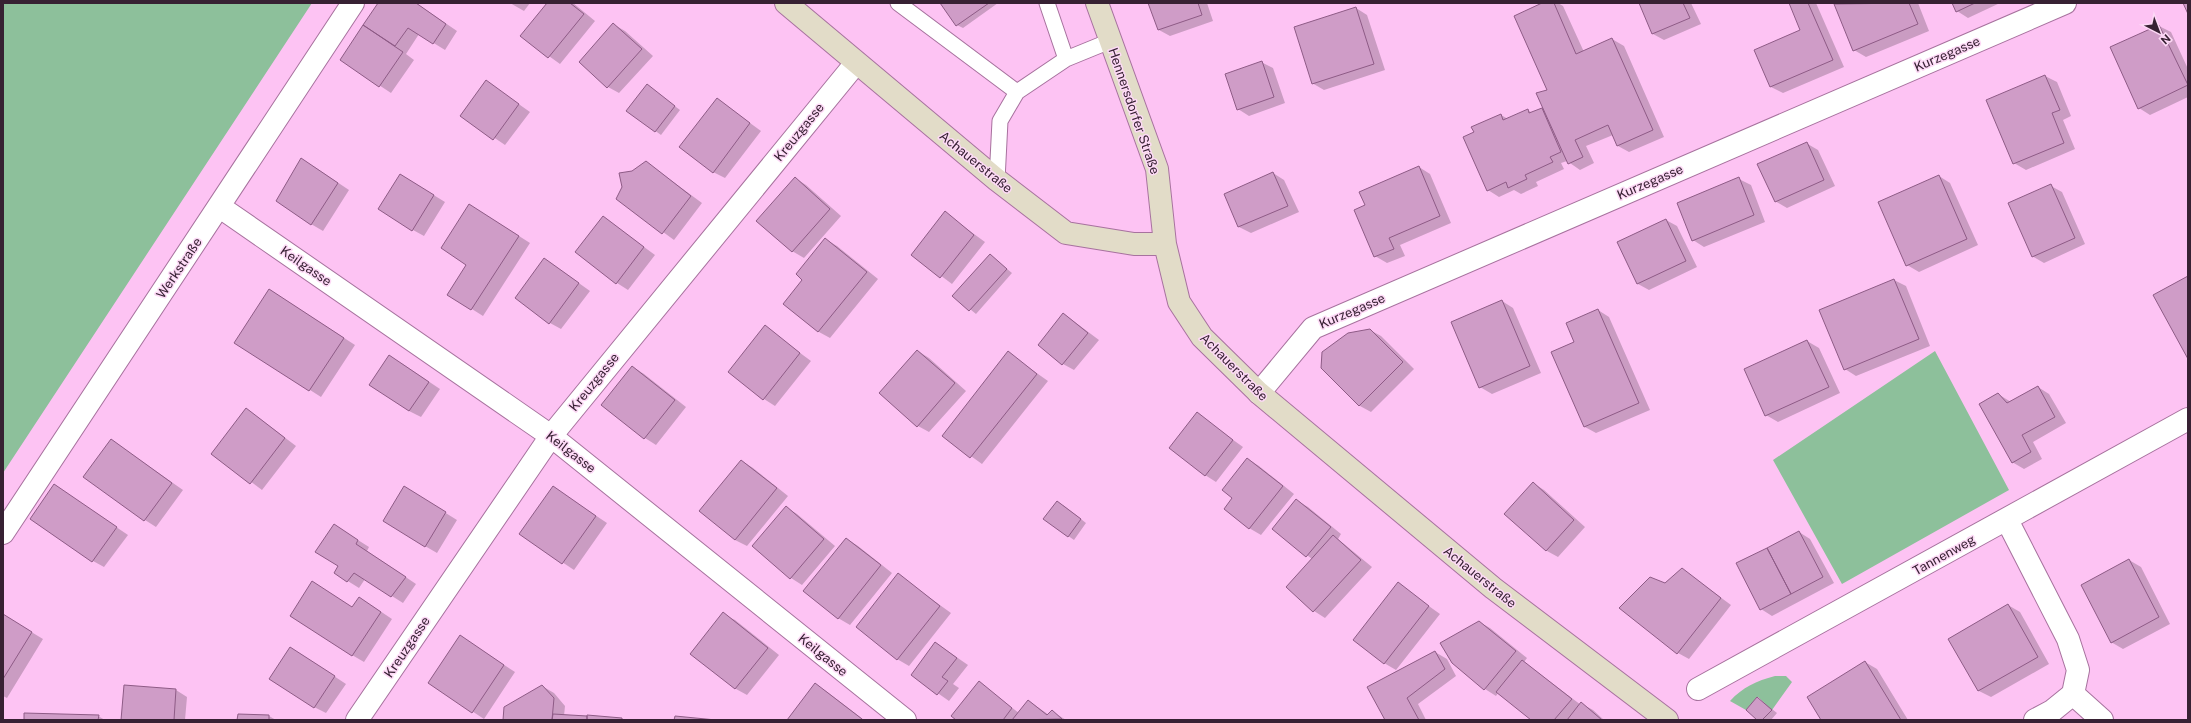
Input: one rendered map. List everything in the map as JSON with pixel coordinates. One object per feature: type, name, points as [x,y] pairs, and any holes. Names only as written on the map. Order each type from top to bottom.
[{"type":"street","name":"Werkstraße","points":[[3,533],[354,3]]},
{"type":"street","name":"Achauerstraße","points":[[786,3],[997,180],[1066,233],[1134,244],[1165,244],[1179,302],[1202,337],[1259,393],[1493,588],[1667,720]]},
{"type":"street","name":"Hennersdorfer Straße","points":[[1097,3],[1157,169],[1165,244]]},
{"type":"street","name":"Kurzegasse","points":[[1259,393],[1313,328],[2065,3]]},
{"type":"street","name":"Kreuzgasse","points":[[357,720],[551,436],[856,63]]},
{"type":"street","name":"Keilgasse","points":[[220,207],[551,436],[905,720]]},
{"type":"street","name":"Tannenweg","points":[[1698,689],[2188,419]]},
{"type":"street","points":[[2007,520],[2068,639],[2078,670],[2073,694],[2052,711],[2035,720]]},
{"type":"street","points":[[2073,694],[2102,720]]},
{"type":"lane","points":[[898,3],[1017,92]]},
{"type":"lane","points":[[1047,3],[1066,58]]},
{"type":"lane","points":[[997,180],[1000,121],[1017,92],[1066,58],[1110,41]]},
{"type":"green space","points":[[3,3],[312,3],[3,473]]},
{"type":"green space","points":[[1935,351],[2009,490],[1842,584],[1773,460]]},
{"type":"green space","points":[[1775,676],[1786,676],[1792,682],[1772,710],[1758,697],[1746,710],[1730,701],[1750,685]]},
{"type":"building","points":[[378,3],[416,3],[446,24],[433,44],[408,28],[395,46],[363,25]]},
{"type":"building","points":[[547,3],[570,3],[584,14],[548,58],[520,36]]},
{"type":"building","points":[[940,3],[989,3],[956,26]]},
{"type":"building","points":[[1148,3],[1198,3],[1202,15],[1158,30]]},
{"type":"building","points":[[1542,3],[1554,3],[1576,54],[1612,38],[1653,130],[1617,146],[1608,125],[1575,140],[1583,157],[1568,164],[1536,93],[1547,90],[1514,16]]},
{"type":"building","points":[[1639,3],[1683,3],[1690,18],[1652,34]]},
{"type":"building","points":[[1789,3],[1808,3],[1833,60],[1770,87],[1754,50],[1800,30]]},
{"type":"building","points":[[1909,3],[1918,24],[1853,51],[1834,4]]},
{"type":"building","points":[[1952,3],[1975,3],[1956,12]]},
{"type":"building","points":[[2183,3],[2188,3],[2188,14]]},
{"type":"building","points":[[1356,7],[1374,64],[1312,84],[1294,27]]},
{"type":"building","points":[[613,23],[642,49],[607,88],[579,62]]},
{"type":"building","points":[[363,25],[403,52],[379,87],[340,60]]},
{"type":"building","points":[[2159,25],[2188,85],[2138,109],[2110,47]]},
{"type":"building","points":[[1262,61],[1274,97],[1237,110],[1225,74]]},
{"type":"building","points":[[2045,75],[2060,110],[2052,113],[2064,143],[2013,164],[1986,100]]},
{"type":"building","points":[[486,80],[519,104],[493,140],[460,116]]},
{"type":"building","points":[[647,84],[675,106],[655,132],[626,111]]},
{"type":"building","points":[[717,98],[750,123],[713,173],[679,147]]},
{"type":"building","points":[[1542,108],[1561,152],[1550,157],[1553,162],[1525,175],[1527,179],[1508,188],[1506,182],[1487,191],[1463,137],[1474,132],[1471,127],[1501,114],[1503,120],[1528,109],[1529,113]]},
{"type":"building","points":[[1807,142],[1824,180],[1775,202],[1757,164]]},
{"type":"building","points":[[301,158],[338,183],[311,225],[276,201]]},
{"type":"building","points":[[646,161],[691,196],[662,234],[616,199],[622,187],[619,173],[632,171]]},
{"type":"building","points":[[1419,166],[1440,216],[1389,238],[1394,249],[1374,257],[1354,210],[1365,205],[1359,192]]},
{"type":"building","points":[[1273,172],[1288,206],[1238,227],[1224,194]]},
{"type":"building","points":[[400,174],[434,195],[412,231],[378,209]]},
{"type":"building","points":[[1939,175],[1967,239],[1906,266],[1878,202]]},
{"type":"building","points":[[795,177],[830,209],[792,252],[756,221]]},
{"type":"building","points":[[1739,177],[1754,215],[1692,241],[1677,203]]},
{"type":"building","points":[[2051,184],[2075,238],[2032,257],[2008,203]]},
{"type":"building","points":[[469,204],[519,236],[471,310],[447,295],[466,265],[441,248]]},
{"type":"building","points":[[945,211],[974,235],[940,278],[911,255]]},
{"type":"building","points":[[603,216],[644,247],[616,284],[575,252]]},
{"type":"building","points":[[1666,219],[1686,261],[1637,284],[1617,242]]},
{"type":"building","points":[[825,238],[867,272],[818,332],[783,304],[802,280],[796,274]]},
{"type":"building","points":[[990,254],[1007,269],[969,311],[952,296]]},
{"type":"building","points":[[544,258],[579,283],[549,324],[515,298]]},
{"type":"building","points":[[2188,276],[2188,359],[2153,295]]},
{"type":"building","points":[[1894,279],[1919,339],[1844,370],[1819,310]]},
{"type":"building","points":[[269,289],[344,338],[309,391],[234,343]]},
{"type":"building","points":[[1502,300],[1530,366],[1479,388],[1451,322]]},
{"type":"building","points":[[1598,309],[1639,403],[1584,427],[1551,352],[1574,342],[1566,323]]},
{"type":"building","points":[[1063,313],[1088,333],[1062,365],[1038,345]]},
{"type":"building","points":[[765,325],[800,353],[763,400],[728,372]]},
{"type":"building","points":[[1370,329],[1403,362],[1359,406],[1321,368],[1322,352],[1348,333]]},
{"type":"building","points":[[1807,340],[1829,387],[1765,416],[1744,369]]},
{"type":"building","points":[[917,350],[955,383],[917,427],[879,393]]},
{"type":"building","points":[[1008,351],[1037,374],[970,458],[942,436]]},
{"type":"building","points":[[389,355],[429,382],[409,411],[369,385]]},
{"type":"building","points":[[632,366],[675,400],[644,439],[601,405]]},
{"type":"building","points":[[2038,386],[2055,417],[2022,435],[2031,452],[2012,463],[1979,404],[1998,393],[2007,403]]},
{"type":"building","points":[[246,408],[285,438],[250,484],[211,454]]},
{"type":"building","points":[[1197,412],[1233,440],[1205,476],[1169,448]]},
{"type":"building","points":[[111,439],[172,483],[144,521],[83,477]]},
{"type":"building","points":[[1247,458],[1283,486],[1249,529],[1224,509],[1232,498],[1222,490]]},
{"type":"building","points":[[741,460],[777,488],[735,540],[699,511]]},
{"type":"building","points":[[1533,482],[1574,520],[1546,551],[1504,514]]},
{"type":"building","points":[[54,484],[117,527],[92,562],[30,519]]},
{"type":"building","points":[[404,486],[446,512],[425,547],[383,521]]},
{"type":"building","points":[[553,486],[596,516],[562,564],[519,534]]},
{"type":"building","points":[[1296,499],[1331,527],[1306,557],[1272,529]]},
{"type":"building","points":[[1057,501],[1081,519],[1068,537],[1043,519]]},
{"type":"building","points":[[786,506],[824,539],[790,579],[752,546]]},
{"type":"building","points":[[334,524],[358,540],[356,544],[406,577],[391,597],[354,573],[347,582],[334,573],[338,566],[315,552]]},
{"type":"building","points":[[1799,531],[1823,577],[1791,594],[1767,548]]},
{"type":"building","points":[[1333,535],[1361,560],[1313,612],[1286,587]]},
{"type":"building","points":[[846,538],[881,565],[838,619],[803,591]]},
{"type":"building","points":[[1767,548],[1791,594],[1760,610],[1736,563]]},
{"type":"building","points":[[2129,559],[2159,617],[2111,643],[2081,585]]},
{"type":"building","points":[[1682,568],[1721,598],[1677,654],[1619,608],[1650,577],[1665,583]]},
{"type":"building","points":[[898,573],[940,606],[897,660],[856,627]]},
{"type":"building","points":[[312,581],[352,607],[359,597],[381,612],[352,656],[290,616]]},
{"type":"building","points":[[1398,582],[1429,606],[1384,664],[1353,640]]},
{"type":"building","points":[[2008,604],[2038,657],[1978,691],[1948,639]]},
{"type":"building","points":[[723,612],[768,648],[735,689],[690,654]]},
{"type":"building","points":[[3,614],[32,632],[3,679]]},
{"type":"building","points":[[1479,621],[1516,651],[1484,690],[1452,663],[1440,643]]},
{"type":"building","points":[[460,635],[504,665],[472,713],[428,683]]},
{"type":"building","points":[[935,642],[957,658],[942,677],[948,681],[937,695],[911,675]]},
{"type":"building","points":[[290,647],[335,676],[314,708],[269,679]]},
{"type":"building","points":[[1435,651],[1445,669],[1407,698],[1419,720],[1385,720],[1367,687]]},
{"type":"building","points":[[1522,660],[1572,699],[1554,720],[1531,720],[1496,692]]},
{"type":"building","points":[[1865,661],[1901,720],[1821,720],[1807,697]]},
{"type":"building","points":[[979,681],[1012,708],[1003,720],[956,720],[951,716]]},
{"type":"building","points":[[815,683],[862,719],[787,720]]},
{"type":"building","points":[[124,685],[176,689],[174,720],[121,720]]},
{"type":"building","points":[[542,685],[554,698],[552,720],[503,720],[504,707]]},
{"type":"building","points":[[1757,697],[1772,710],[1762,720],[1757,720],[1746,710]]},
{"type":"building","points":[[1028,700],[1047,715],[1052,710],[1062,719],[1012,720]]},
{"type":"building","points":[[1581,702],[1602,720],[1567,720]]},
{"type":"building","points":[[24,713],[99,715],[98,720],[24,720]]},
{"type":"building","points":[[238,714],[269,715],[269,720],[237,720]]},
{"type":"building","points":[[553,714],[587,716],[587,720],[552,720]]},
{"type":"building","points":[[587,715],[622,718],[622,720],[587,720]]},
{"type":"building","points":[[675,716],[716,720],[674,720]]}]
